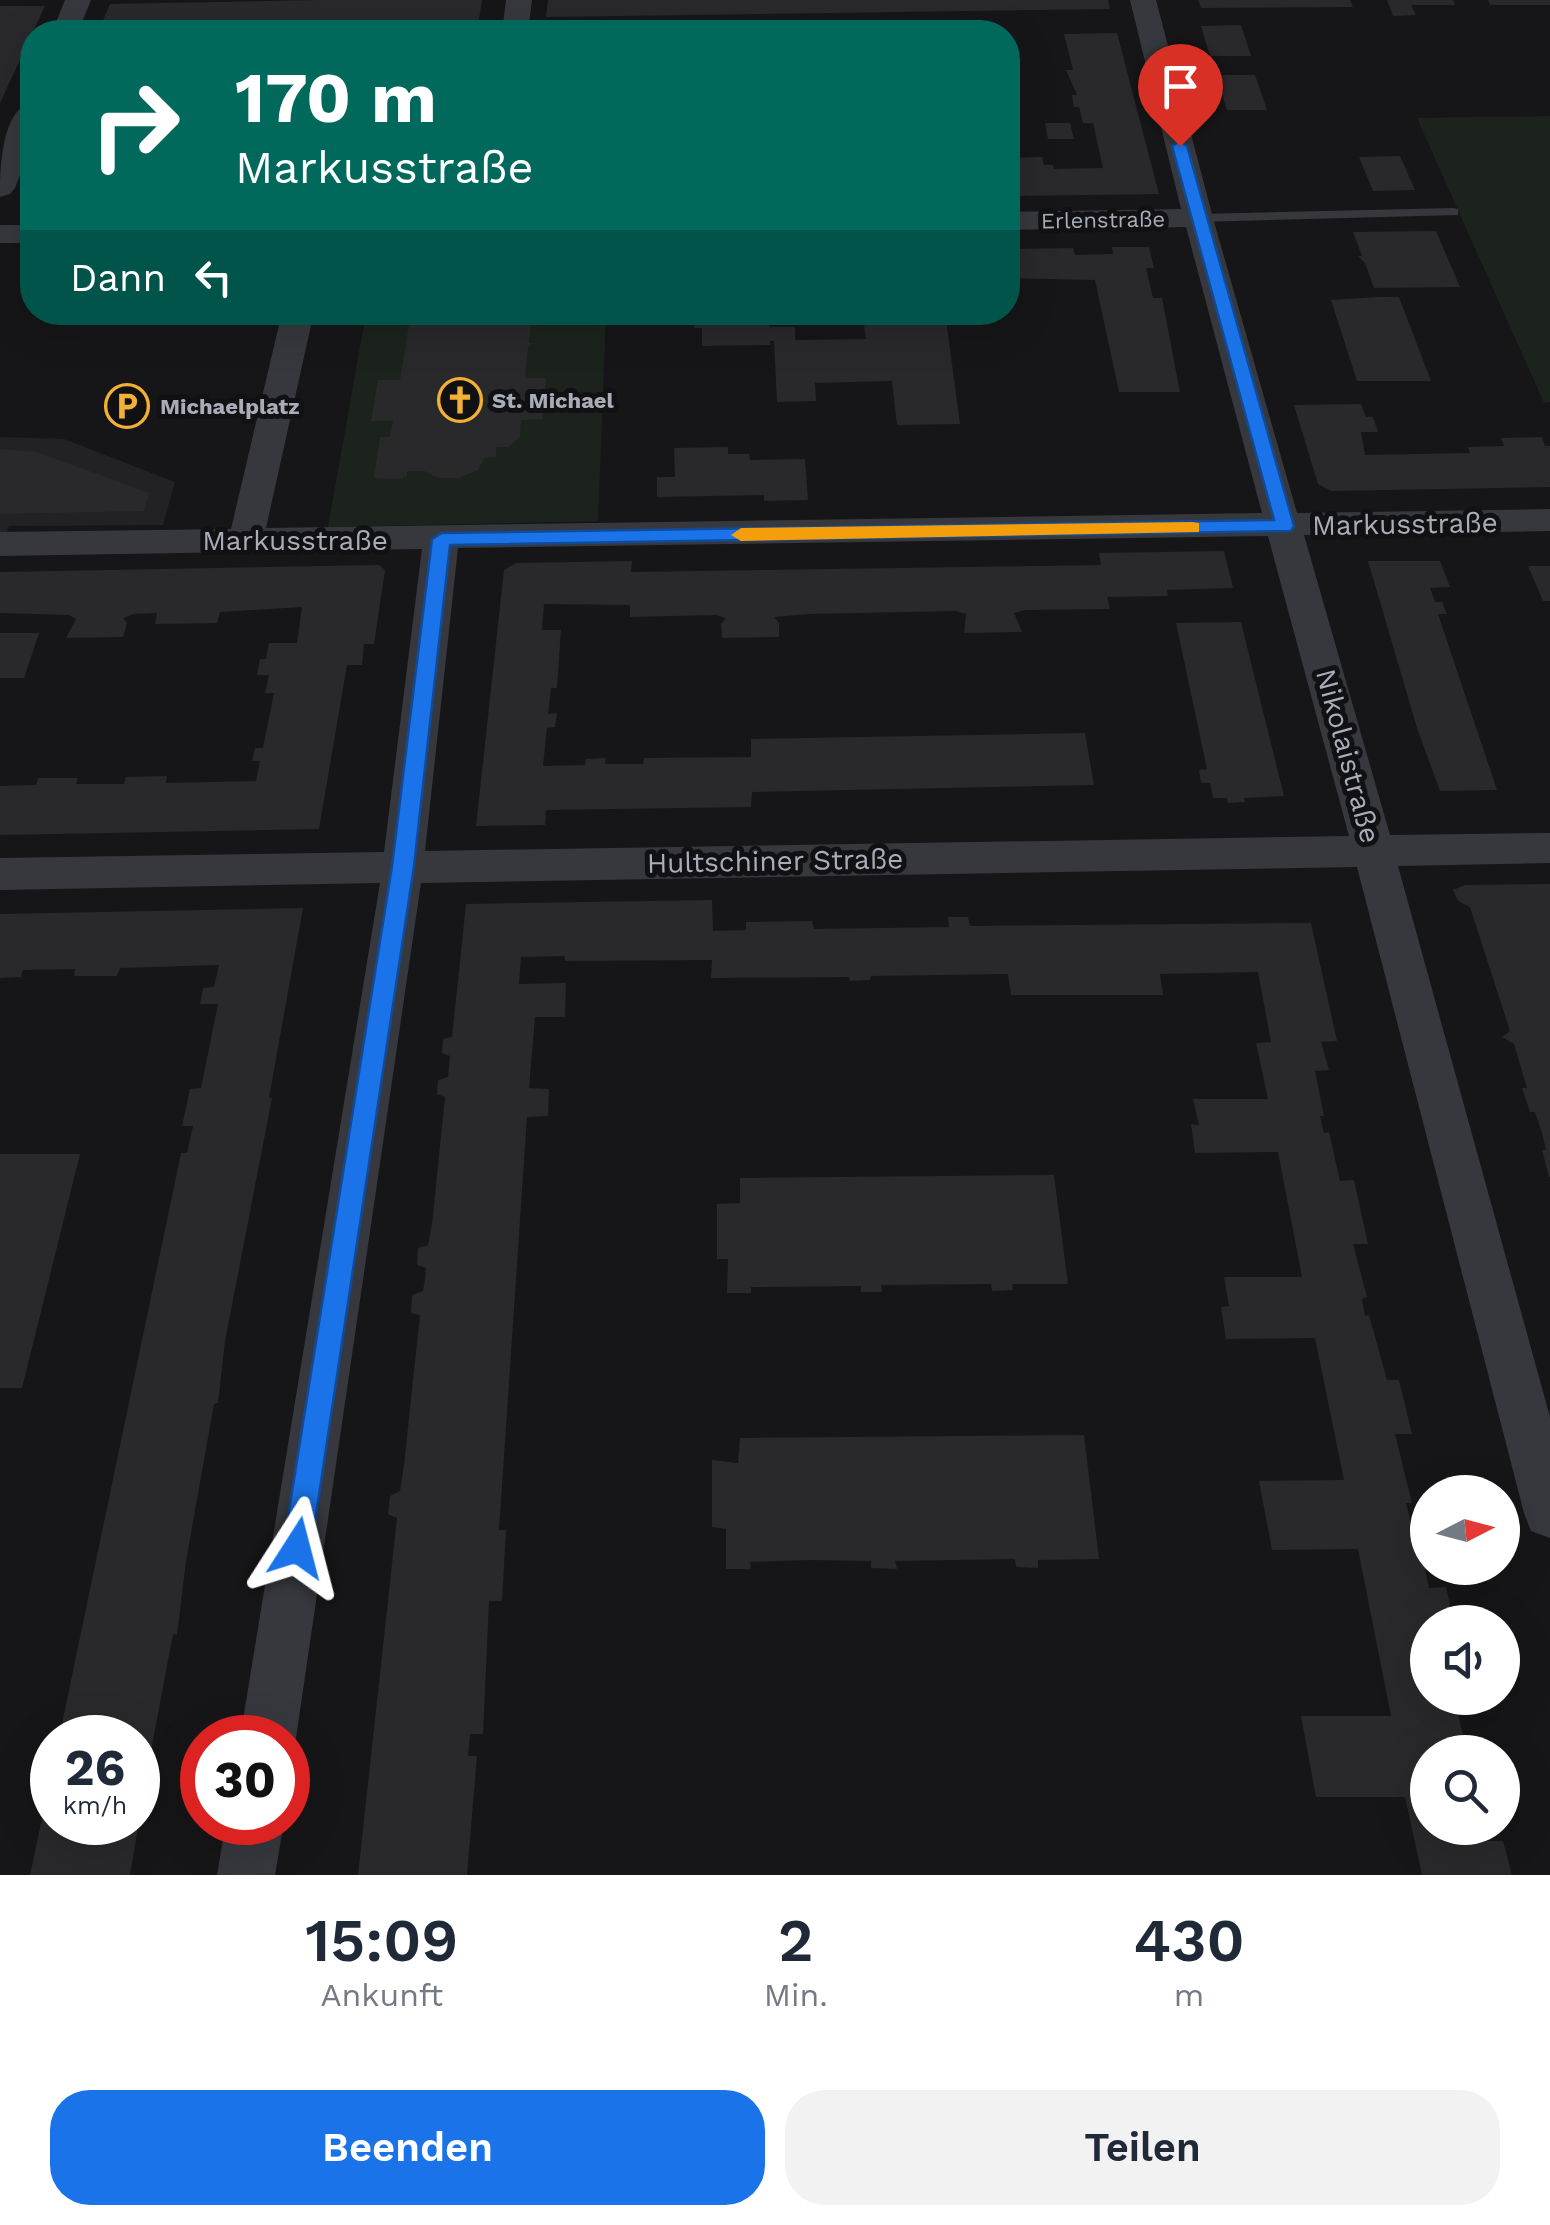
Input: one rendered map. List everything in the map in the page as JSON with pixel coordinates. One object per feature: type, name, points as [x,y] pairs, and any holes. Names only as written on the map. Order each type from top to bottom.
[{"type":"street","name":"Nikolaistraße","points":[[1143,0],[1198,218],[1374,852],[1550,1513]]},
{"type":"street","points":[[0,188],[20,139]]},
{"type":"street","name":"Erlenstraße","points":[[1020,221],[1198,218]]},
{"type":"street","points":[[246,540],[295,325]]},
{"type":"street","name":"Markusstraße","points":[[0,544],[1550,520]]},
{"type":"street","points":[[272,1715],[403,866],[442,539]]},
{"type":"street","name":"Hultschiner Straße","points":[[0,874],[1550,848]]},
{"type":"street","points":[[246,1875],[251,1845]]},
{"type":"lane","points":[[1198,218],[1453,212]]},
{"type":"shaded area","points":[[1550,116],[1550,402],[1544,403],[1417,118]]},
{"type":"shaded area","points":[[364,325],[606,325],[598,521],[328,527]]},
{"type":"shaded area","points":[[0,437],[64,439],[175,482],[163,525],[9,526],[0,550]]},
{"type":"building","points":[[482,0],[479,20],[103,20],[110,4]]},
{"type":"building","points":[[548,0],[1108,0],[1110,9],[546,17]]},
{"type":"building","points":[[1198,0],[1350,0],[1353,7],[1201,8]]},
{"type":"building","points":[[1387,0],[1453,0],[1455,5],[1411,5],[1416,15],[1393,16]]},
{"type":"building","points":[[1488,0],[1550,0],[1550,5],[1490,5]]},
{"type":"building","points":[[0,6],[45,6],[39,20],[20,20],[20,60],[0,103]]},
{"type":"building","points":[[1241,25],[1251,56],[1210,56],[1201,26]]},
{"type":"building","points":[[1117,33],[1159,194],[1020,196],[1020,158],[1042,157],[1044,165],[1053,165],[1054,169],[1103,168],[1093,123],[1083,123],[1079,107],[1074,107],[1072,95],[1077,95],[1066,70],[1073,70],[1064,34]]},
{"type":"building","points":[[1216,75],[1255,75],[1267,110],[1227,110]]},
{"type":"building","points":[[1045,123],[1070,123],[1074,139],[1048,139]]},
{"type":"building","points":[[1400,156],[1415,190],[1373,191],[1359,157]]},
{"type":"building","points":[[1436,231],[1460,287],[1374,288],[1365,263],[1358,256],[1362,256],[1353,232]]},
{"type":"building","points":[[1112,247],[1149,247],[1154,268],[1146,268],[1153,298],[1162,298],[1180,392],[1119,392],[1095,280],[1020,278],[1020,249],[1073,248],[1075,255],[1113,254]]},
{"type":"building","points":[[1399,297],[1431,381],[1357,381],[1331,300]]},
{"type":"building","name":"St. Michael","points":[[409,325],[531,325],[529,343],[533,343],[528,347],[525,378],[546,378],[543,419],[521,420],[520,437],[509,447],[496,447],[496,457],[484,458],[478,470],[459,478],[407,471],[407,477],[374,478],[380,437],[390,437],[393,421],[371,421],[378,380],[400,380]]},
{"type":"building","points":[[864,325],[947,325],[960,424],[897,425],[892,381],[815,383],[816,401],[777,402],[774,341],[770,345],[702,346],[702,328],[694,328],[795,327],[795,340],[866,339]]},
{"type":"building","points":[[1361,404],[1366,417],[1373,417],[1378,432],[1361,432],[1365,455],[1470,453],[1468,447],[1504,446],[1501,438],[1542,437],[1545,446],[1550,446],[1550,487],[1331,491],[1318,484],[1294,405]]},
{"type":"building","points":[[728,447],[728,454],[749,454],[750,460],[805,459],[808,500],[764,501],[764,495],[657,497],[657,477],[675,477],[674,448]]},
{"type":"building","points":[[0,449],[37,452],[149,493],[144,511],[0,514]]},
{"type":"building","points":[[1224,551],[1233,588],[1167,590],[1168,596],[1107,597],[1110,609],[1025,610],[1014,613],[1022,632],[964,633],[966,614],[956,611],[774,617],[779,623],[779,637],[722,638],[721,624],[726,618],[716,615],[630,617],[630,605],[544,604],[542,630],[561,630],[557,688],[551,688],[548,714],[557,713],[555,727],[547,728],[543,766],[585,765],[586,759],[606,758],[605,764],[643,764],[644,758],[751,757],[751,739],[1085,733],[1094,785],[752,792],[751,807],[546,810],[545,825],[476,826],[504,570],[516,563],[632,561],[631,572],[1101,565],[1099,553]]},
{"type":"building","points":[[1368,561],[1440,561],[1450,587],[1430,588],[1435,602],[1442,602],[1447,614],[1438,614],[1497,790],[1440,791],[1417,728]]},
{"type":"building","points":[[379,565],[385,570],[374,644],[364,644],[362,665],[347,665],[319,829],[0,835],[0,786],[36,785],[38,778],[78,778],[76,784],[124,784],[126,777],[167,776],[166,783],[256,781],[260,761],[252,761],[255,748],[263,748],[274,693],[265,693],[269,675],[257,675],[260,659],[266,659],[269,643],[297,643],[302,607],[220,612],[217,623],[155,624],[157,613],[134,614],[123,618],[127,623],[123,637],[66,638],[76,619],[69,615],[0,613],[0,572]]},
{"type":"building","points":[[1528,566],[1550,566],[1550,601],[1543,601]]},
{"type":"building","points":[[1241,622],[1284,796],[1228,803],[1227,798],[1213,798],[1210,783],[1201,783],[1199,770],[1207,769],[1176,623]]},
{"type":"building","points":[[0,633],[39,633],[24,678],[0,678]]},
{"type":"building","points":[[1550,884],[1549,1177],[1542,1133],[1522,1088],[1527,1088],[1514,1044],[1502,1037],[1510,1031],[1470,907],[1458,901],[1453,890],[1465,885]]},
{"type":"building","points":[[712,900],[713,931],[746,930],[746,922],[812,921],[814,929],[949,927],[948,917],[968,917],[970,926],[1311,923],[1337,1041],[1321,1042],[1329,1070],[1315,1071],[1324,1116],[1320,1116],[1324,1133],[1329,1132],[1340,1181],[1354,1180],[1368,1244],[1353,1244],[1367,1297],[1362,1299],[1365,1316],[1369,1315],[1387,1380],[1399,1380],[1412,1434],[1395,1434],[1410,1495],[1410,1503],[1406,1503],[1410,1519],[1410,1585],[1446,1587],[1450,1605],[1410,1605],[1410,1715],[1458,1715],[1463,1735],[1410,1735],[1410,1820],[1405,1797],[1316,1797],[1301,1716],[1391,1716],[1358,1549],[1272,1550],[1259,1481],[1344,1480],[1315,1338],[1226,1339],[1221,1307],[1229,1306],[1224,1277],[1302,1277],[1278,1152],[1195,1153],[1191,1124],[1199,1125],[1193,1099],[1268,1099],[1256,1043],[1271,1042],[1258,972],[1160,974],[1163,995],[1011,995],[1008,974],[871,976],[870,980],[850,981],[849,977],[711,978],[712,960],[565,961],[565,956],[521,957],[519,984],[566,983],[565,1017],[535,1017],[529,1088],[549,1089],[548,1116],[527,1117],[499,1530],[506,1530],[502,1601],[489,1601],[483,1734],[470,1734],[468,1756],[477,1756],[467,1875],[358,1875],[397,1518],[388,1514],[390,1496],[400,1491],[420,1315],[411,1313],[412,1295],[423,1291],[425,1279],[426,1268],[417,1265],[418,1248],[428,1245],[432,1224],[445,1097],[437,1094],[438,1080],[448,1077],[450,1056],[442,1053],[443,1039],[452,1037],[466,904]]},
{"type":"building","points":[[303,908],[272,1098],[225,1341],[218,1403],[214,1404],[186,1561],[177,1635],[173,1634],[158,1715],[64,1715],[181,1153],[187,1153],[193,1126],[182,1126],[190,1089],[201,1088],[218,1004],[200,1004],[203,988],[214,987],[219,965],[120,968],[117,976],[74,976],[75,969],[23,970],[21,977],[0,978],[0,914]]},
{"type":"building","points":[[0,1154],[80,1154],[22,1388],[0,1388]]},
{"type":"building","points":[[1054,1175],[1068,1284],[1012,1284],[1013,1290],[992,1291],[991,1284],[881,1285],[882,1292],[861,1292],[861,1286],[751,1287],[751,1293],[727,1293],[728,1259],[717,1259],[717,1204],[740,1203],[740,1178]]},
{"type":"building","points":[[1084,1435],[1099,1559],[1038,1560],[1038,1568],[1016,1567],[1015,1559],[895,1561],[897,1569],[871,1568],[871,1561],[750,1562],[751,1569],[726,1569],[726,1529],[712,1527],[712,1460],[738,1463],[740,1438]]},
{"type":"building","points":[[36,1845],[135,1845],[130,1875],[30,1875]]},
{"type":"building","points":[[1415,1845],[1504,1845],[1512,1875],[1422,1875]]},
{"type":"slow traffic","points":[[741,535],[1192,528]]},
{"type":"place","name":"St. Michael","points":[[460,400]]},
{"type":"place","name":"Michaelplatz","points":[[127,406]]},
{"type":"route","points":[[297,1548],[403,866],[442,539],[1285,526],[1180,146]]}]
